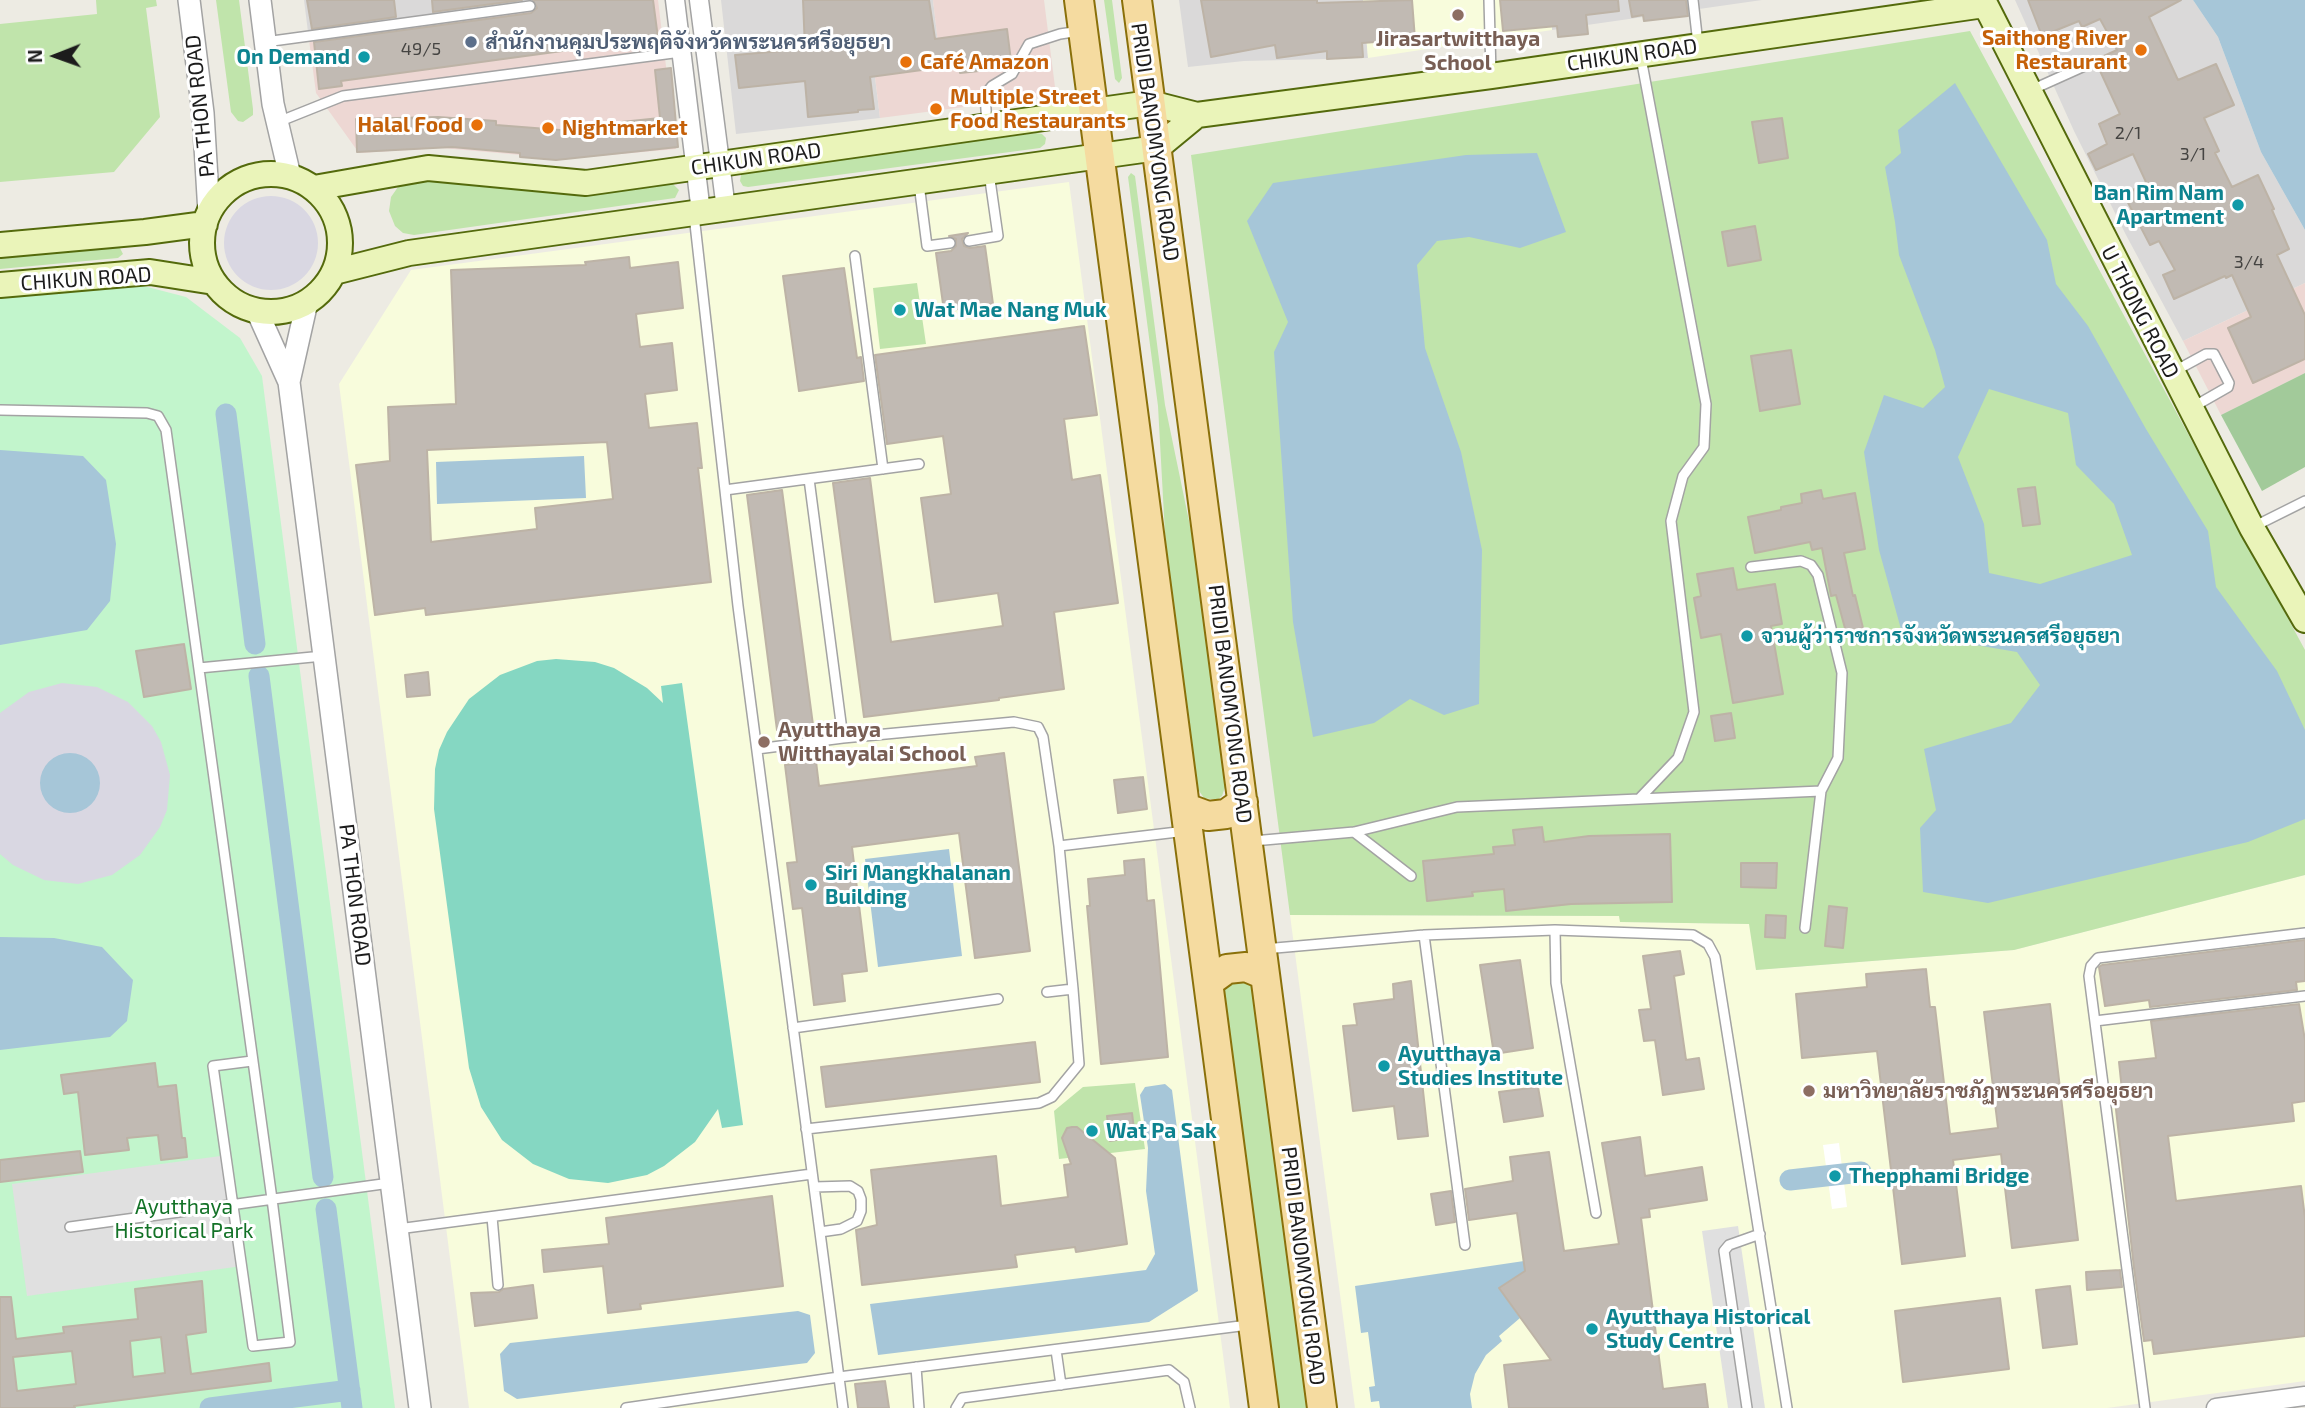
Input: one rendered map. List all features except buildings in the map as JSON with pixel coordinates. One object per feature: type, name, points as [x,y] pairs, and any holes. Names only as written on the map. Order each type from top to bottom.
[{"type":"main road","points":[[1079,0],[1264,1408]]},
{"type":"main road","name":"PRIDI BANOMYONG ROAD","points":[[1137,0],[1322,1408]]},
{"type":"main road","name":"CHIKUN ROAD","points":[[314,188],[428,168],[586,183],[1150,103],[1197,115],[1491,76],[1983,2]]},
{"type":"main road","name":"U THONG ROAD","points":[[1983,2],[2252,528],[2294,595],[2305,620]]},
{"type":"main road","points":[[334,272],[409,253],[1157,148],[1197,115]]},
{"type":"main road","points":[[266,173],[290,176],[314,188],[331,208],[340,233],[334,272],[323,289],[307,302],[278,312],[257,311],[237,303],[214,282],[203,254],[207,218],[223,193],[243,179],[266,173]]},
{"type":"main road","name":"CHIKUN ROAD","points":[[0,245],[145,232],[207,218]]},
{"type":"main road","name":"CHIKUN ROAD","points":[[0,285],[150,272],[214,282]]},
{"type":"main road","points":[[1188,820],[1226,814],[1242,802]]},
{"type":"main road","points":[[1209,982],[1227,969],[1263,962]]},
{"type":"street","name":"PA THON ROAD","points":[[189,0],[203,113],[207,218]]},
{"type":"street","points":[[260,0],[278,122],[290,176]]},
{"type":"street","points":[[675,0],[697,213]]},
{"type":"street","points":[[699,0],[726,209]]},
{"type":"street","name":"PA THON ROAD","points":[[289,382],[307,302]]},
{"type":"street","name":"PA THON ROAD","points":[[257,311],[289,382],[420,1408]]},
{"type":"street","points":[[2216,1408],[2305,1396]]},
{"type":"lane","points":[[1489,0],[1491,76]]},
{"type":"lane","points":[[1693,0],[1698,46]]},
{"type":"lane","points":[[265,41],[530,6]]},
{"type":"lane","points":[[987,126],[985,95],[992,86],[1012,74],[1030,44],[1083,30]]},
{"type":"lane","points":[[278,122],[343,96],[681,52]]},
{"type":"lane","points":[[1639,799],[1678,758],[1694,712],[1671,522],[1683,476],[1704,447],[1706,404],[1640,54]]},
{"type":"lane","points":[[2028,92],[2089,64]]},
{"type":"lane","points":[[969,240],[998,236],[989,171]]},
{"type":"lane","points":[[918,181],[927,246],[950,243]]},
{"type":"lane","points":[[697,213],[725,490],[843,1408]]},
{"type":"lane","points":[[855,256],[883,469]]},
{"type":"lane","points":[[2172,373],[2206,354],[2214,354],[2229,383],[2228,387],[2190,408]]},
{"type":"lane","points":[[0,410],[147,413],[158,416],[166,430],[272,1199],[290,1342],[253,1346],[213,1066],[252,1061]]},
{"type":"lane","points":[[725,490],[919,464]]},
{"type":"lane","points":[[808,479],[844,738]]},
{"type":"lane","points":[[2252,528],[2305,501]]},
{"type":"lane","points":[[1751,567],[1801,561],[1811,565],[1818,575],[1842,673],[1838,758],[1821,791],[1805,928]]},
{"type":"lane","points":[[199,668],[326,656]]},
{"type":"lane","points":[[757,749],[1014,722],[1038,727],[1043,737],[1059,846],[1079,1064],[1052,1097],[1039,1103],[806,1129]]},
{"type":"lane","points":[[1248,842],[1354,832],[1457,807],[1821,791]]},
{"type":"lane","points":[[1059,846],[1188,820]]},
{"type":"lane","points":[[1354,832],[1411,876]]},
{"type":"lane","points":[[1263,962],[1424,934],[1555,930],[1693,935],[1708,944],[1716,957],[1787,1408]]},
{"type":"lane","points":[[1555,930],[1556,983],[1596,1213]]},
{"type":"lane","points":[[2145,1408],[2095,1021],[2091,966],[2098,958],[2305,933]]},
{"type":"lane","points":[[1424,934],[1465,1245]]},
{"type":"lane","points":[[1047,992],[1073,989]]},
{"type":"lane","points":[[2095,1021],[2305,996]]},
{"type":"lane","points":[[793,1028],[998,999]]},
{"type":"lane","points":[[397,1230],[812,1174]]},
{"type":"lane","points":[[70,1227],[391,1183]]},
{"type":"lane","points":[[814,1187],[850,1186],[858,1191],[861,1199],[861,1211],[857,1221],[841,1229],[820,1232]]},
{"type":"lane","points":[[492,1217],[498,1285]]},
{"type":"lane","points":[[1747,1408],[1724,1251],[1729,1245],[1760,1234]]},
{"type":"lane","points":[[626,1408],[839,1377],[1253,1325]]},
{"type":"lane","points":[[1056,1350],[1061,1385]]},
{"type":"lane","points":[[916,1367],[919,1408]]},
{"type":"lane","points":[[956,1408],[962,1398],[1169,1370],[1184,1382],[1189,1408]]},
{"type":"shaded area","points":[[304,0],[602,0],[309,40]]},
{"type":"shaded area","points":[[602,0],[658,0],[676,149],[566,159],[442,148],[359,153],[316,93],[309,40]]},
{"type":"shaded area","points":[[721,0],[933,0],[938,43],[872,52],[880,118],[736,134]]},
{"type":"shaded area","points":[[933,0],[1044,0],[1056,95],[880,118],[872,52],[938,43]]},
{"type":"shaded area","points":[[1179,0],[1363,0],[1368,58],[1244,61],[1188,67]]},
{"type":"shaded area","name":"Jirasartwitthaya School","points":[[1363,0],[1550,0],[1552,30],[1368,58]]},
{"type":"shaded area","points":[[1550,0],[1762,0],[1552,30]]},
{"type":"shaded area","points":[[2015,0],[2193,0],[2218,37],[2261,152],[2305,230],[2305,283],[2183,341],[2074,131]]},
{"type":"shaded area","name":"Ayutthaya Witthayalai School","points":[[1069,182],[1230,1408],[469,1408],[339,384],[411,270]]},
{"type":"shaded area","points":[[271,196],[289,200],[304,210],[314,225],[318,243],[314,261],[304,276],[289,286],[271,290],[253,286],[238,276],[228,261],[224,243],[228,225],[238,210],[253,200]]},
{"type":"shaded area","points":[[2305,283],[2305,373],[2221,415],[2183,341]]},
{"type":"shaded area","points":[[62,683],[97,687],[128,702],[152,726],[161,742],[170,775],[167,810],[160,827],[140,855],[112,875],[78,884],[44,880],[13,865],[0,854],[0,713],[29,692]]},
{"type":"shaded area","name":"มหาวิทยาลัยราชภัฏพระนครศรีอยุธยา","points":[[2305,875],[2305,1381],[2107,1408],[1355,1408],[1290,915],[1619,916],[1621,922],[1750,924],[1756,970],[2014,950]]},
{"type":"shaded area","points":[[228,1155],[242,1266],[27,1296],[12,1184]]},
{"type":"shaded area","points":[[1738,1226],[1765,1408],[1728,1408],[1702,1231]]},
{"type":"green space","points":[[96,0],[156,0],[157,6],[146,8],[160,117],[114,172],[0,182],[0,24],[97,14]]},
{"type":"green space","points":[[216,0],[239,0],[253,109],[253,115],[243,122],[238,121],[231,112]]},
{"type":"green space","points":[[1104,0],[1112,0],[1122,78],[1119,83],[1115,79]]},
{"type":"green space","points":[[1970,31],[2305,650],[2305,875],[2014,950],[1756,970],[1749,924],[1620,922],[1619,916],[1290,915],[1191,155]]},
{"type":"green space","points":[[1036,133],[1046,138],[1045,144],[1040,148],[748,187],[743,186],[740,181],[745,172]]},
{"type":"green space","points":[[1131,173],[1135,176],[1165,405],[1195,550],[1226,784],[1222,796],[1217,800],[1204,798],[1197,788],[1166,552],[1158,406],[1128,177]]},
{"type":"green space","points":[[430,180],[569,195],[672,183],[679,190],[675,198],[414,235],[403,233],[395,226],[389,211],[391,197],[398,187],[407,183]]},
{"type":"green space","points":[[117,247],[123,254],[118,258],[0,269],[0,257]]},
{"type":"green space","name":"Ayutthaya Historical Park","points":[[132,283],[186,297],[240,338],[262,376],[395,1408],[0,1408],[0,295]]},
{"type":"green space","points":[[917,283],[926,344],[880,349],[873,288]]},
{"type":"green space","points":[[2305,373],[2305,467],[2262,491],[2221,415]]},
{"type":"green space","points":[[556,659],[595,662],[614,668],[647,688],[663,703],[661,686],[682,683],[743,1125],[722,1128],[718,1109],[695,1142],[664,1166],[647,1175],[608,1183],[569,1179],[533,1164],[502,1140],[481,1107],[469,1068],[434,809],[435,769],[439,750],[447,732],[469,699],[500,675],[537,661]]},
{"type":"green space","points":[[1228,979],[1250,982],[1253,988],[1308,1408],[1279,1408],[1224,992]]},
{"type":"green space","points":[[1135,1083],[1145,1149],[1059,1159],[1054,1111],[1083,1087]]},
{"type":"water","points":[[2193,0],[2305,0],[2305,230],[2261,152],[2218,37]]},
{"type":"water","points":[[1955,83],[2047,240],[2056,284],[2088,326],[2208,531],[2216,587],[2277,671],[2305,730],[2305,819],[2248,842],[1988,903],[1923,892],[1920,828],[1936,810],[1924,749],[2011,723],[2040,685],[2017,652],[1952,641],[1904,640],[1879,550],[1864,452],[1884,395],[1923,408],[1945,387],[1935,350],[1899,255],[1885,167],[1901,153],[1898,130]],"holes":[[[1989,389],[2068,413],[2076,465],[2114,504],[2132,555],[2040,584],[1989,573],[1984,524],[1958,457]]]},
{"type":"water","points":[[1537,153],[1566,232],[1520,248],[1469,237],[1437,241],[1417,265],[1425,348],[1461,452],[1482,550],[1479,704],[1444,715],[1410,699],[1374,723],[1313,737],[1293,622],[1274,352],[1288,322],[1247,221],[1273,183],[1466,155]]},
{"type":"water","points":[[0,450],[83,456],[106,480],[116,544],[110,601],[87,630],[0,645]]},
{"type":"water","points":[[584,456],[586,498],[437,504],[436,462]]},
{"type":"water","points":[[70,753],[87,758],[95,766],[100,783],[95,800],[87,808],[70,813],[53,808],[45,800],[40,783],[45,766],[53,758]]},
{"type":"water","points":[[949,849],[962,956],[878,967],[865,859]]},
{"type":"water","points":[[0,937],[54,938],[102,947],[133,980],[127,1021],[110,1037],[0,1050]]},
{"type":"water","points":[[1165,1084],[1172,1090],[1198,1291],[1149,1322],[878,1355],[870,1304],[1146,1270],[1155,1254],[1146,1191],[1148,1148],[1140,1095],[1145,1087]]},
{"type":"water","points":[[1524,1261],[1525,1271],[1499,1288],[1520,1318],[1499,1336],[1502,1341],[1486,1355],[1475,1374],[1470,1394],[1472,1408],[1380,1408],[1379,1401],[1371,1402],[1369,1387],[1375,1386],[1368,1332],[1361,1333],[1355,1286]]},
{"type":"water","points":[[798,1311],[810,1315],[815,1353],[807,1363],[517,1399],[504,1391],[500,1354],[510,1343]]},
{"type":"pier","name":"Thepphami Bridge","points":[[1839,1143],[1847,1207],[1832,1209],[1823,1145]]},
{"type":"waterway","points":[[226,414],[255,644]]},
{"type":"waterway","points":[[259,676],[323,1177]]},
{"type":"waterway","points":[[1790,1180],[1861,1172]]},
{"type":"waterway","points":[[326,1209],[352,1408]]},
{"type":"waterway","points":[[210,1408],[350,1390]]},
{"type":"place","name":"Jirasartwitthaya School","points":[[1458,15]]},
{"type":"place","name":"สำนักงานคุมประพฤติจังหวัดพระนครศรีอยุธยา","points":[[471,42]]},
{"type":"place","name":"Saithong River Restaurant","points":[[2141,50]]},
{"type":"place","name":"On Demand","points":[[364,57]]},
{"type":"place","name":"Café Amazon","points":[[906,62]]},
{"type":"place","name":"Multiple Street Food Restaurants","points":[[936,109]]},
{"type":"place","name":"Halal Food","points":[[477,125]]},
{"type":"place","name":"Nightmarket","points":[[548,128]]},
{"type":"place","name":"Ban Rim Nam Apartment","points":[[2238,205]]},
{"type":"place","name":"Wat Mae Nang Muk","points":[[900,310]]},
{"type":"place","name":"จวนผู้ว่าราชการจังหวัดพระนครศรีอยุธยา","points":[[1747,636]]},
{"type":"place","name":"Ayutthaya Witthayalai School","points":[[764,742]]},
{"type":"place","name":"Siri Mangkhalanan Building","points":[[811,885]]},
{"type":"place","name":"Ayutthaya Studies Institute","points":[[1384,1066]]},
{"type":"place","name":"มหาวิทยาลัยราชภัฏพระนครศรีอยุธยา","points":[[1809,1091]]},
{"type":"place","name":"Wat Pa Sak","points":[[1092,1131]]},
{"type":"place","name":"Thepphami Bridge","points":[[1835,1176]]},
{"type":"place","name":"Ayutthaya Historical Study Centre","points":[[1592,1329]]}]
